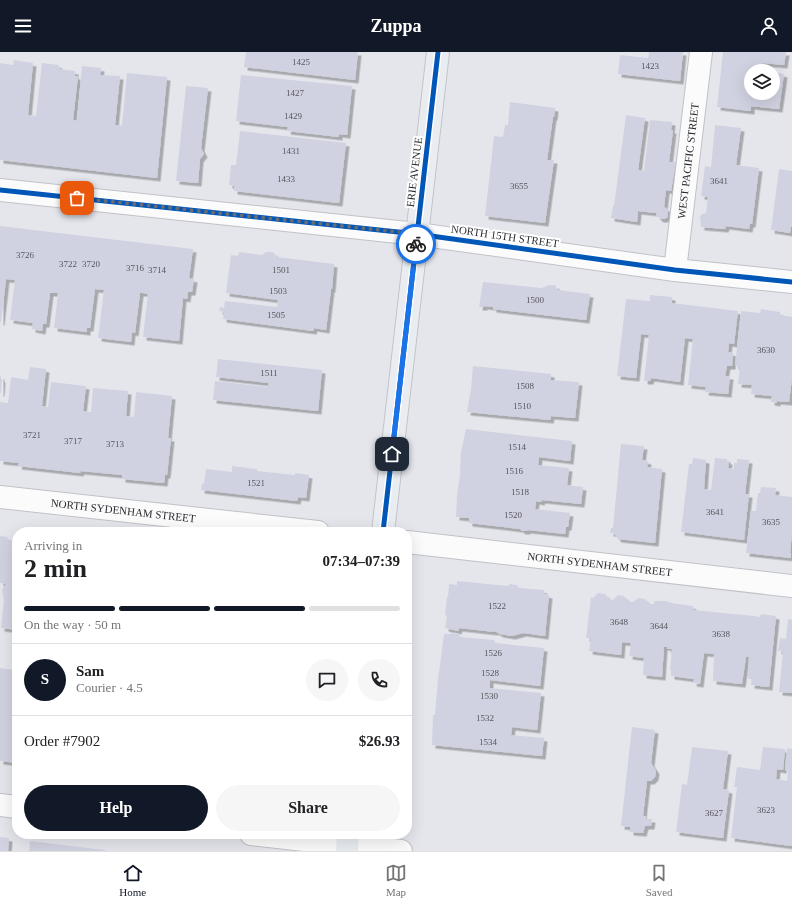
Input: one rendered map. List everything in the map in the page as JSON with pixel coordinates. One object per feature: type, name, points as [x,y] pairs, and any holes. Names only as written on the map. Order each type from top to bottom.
[{"type":"main road","name":"ERIE AVENUE","points":[[384,527],[438,52]]},
{"type":"street","name":"WEST PACIFIC STREET","points":[[675,270],[701,52]]},
{"type":"street","name":"NORTH 15TH STREET","points":[[0,190],[417,234],[675,270],[792,282]]},
{"type":"street","name":"NORTH SYDENHAM STREET","points":[[0,497],[273,527]]},
{"type":"street","name":"NORTH SYDENHAM STREET","points":[[412,543],[792,586]]},
{"type":"street","points":[[0,805],[12,806]]},
{"type":"street","points":[[304,839],[347,843],[402,851]]},
{"type":"building","points":[[246,52],[358,52],[355,80],[244,67]]},
{"type":"building","points":[[649,52],[683,52],[680,81],[618,74],[620,55],[648,58]]},
{"type":"building","points":[[723,52],[786,52],[784,65],[763,63],[744,64],[744,100],[780,100],[780,73],[784,74],[779,109],[751,106],[751,111],[717,107]]},
{"type":"building","points":[[14,60],[33,63],[28,115],[36,116],[42,63],[59,65],[59,69],[75,71],[75,76],[78,76],[73,120],[77,121],[82,66],[101,68],[100,75],[120,76],[115,125],[122,126],[127,73],[167,77],[157,178],[0,160],[0,63],[13,65]]},
{"type":"building","points":[[241,75],[352,86],[347,135],[339,134],[339,137],[287,131],[288,127],[236,121]]},
{"type":"building","points":[[186,86],[208,88],[201,148],[204,154],[200,159],[198,183],[176,181]]},
{"type":"building","points":[[510,102],[555,108],[547,160],[554,160],[545,223],[485,216],[494,136],[503,137],[505,125],[508,125]]},
{"type":"building","points":[[626,115],[645,118],[638,170],[644,171],[650,120],[672,122],[671,130],[673,130],[669,162],[676,162],[671,191],[666,190],[664,207],[667,209],[668,217],[664,219],[660,219],[656,213],[638,211],[637,222],[611,218],[614,206]]},
{"type":"building","points":[[715,125],[741,128],[736,165],[759,168],[752,224],[750,224],[749,229],[726,226],[725,229],[701,227],[700,217],[702,214],[706,213],[708,197],[701,196],[705,166],[711,167]]},
{"type":"building","points":[[240,131],[346,143],[339,203],[234,191],[234,186],[229,185],[231,165],[236,165]]},
{"type":"building","points":[[779,169],[792,171],[792,227],[790,233],[771,230]]},
{"type":"building","points":[[0,226],[193,249],[189,278],[194,279],[192,292],[188,292],[187,299],[183,298],[179,341],[143,337],[148,294],[143,293],[140,293],[135,333],[132,332],[131,342],[98,338],[104,290],[95,289],[90,328],[87,328],[87,332],[54,328],[58,293],[50,293],[46,324],[43,324],[42,331],[32,329],[33,323],[10,320],[15,280],[6,279],[0,322]]},
{"type":"building","points":[[239,252],[262,255],[266,252],[273,252],[277,257],[334,264],[326,330],[314,328],[313,331],[223,319],[224,312],[219,311],[220,307],[224,308],[225,301],[277,307],[278,300],[226,293],[231,255],[238,256]]},
{"type":"building","points":[[483,282],[542,288],[549,285],[555,285],[558,290],[590,294],[586,320],[493,309],[493,307],[479,307]]},
{"type":"building","points":[[650,295],[672,297],[672,303],[738,311],[734,344],[729,343],[728,352],[733,353],[732,366],[727,366],[725,376],[730,376],[728,394],[705,392],[706,387],[688,385],[693,339],[685,338],[680,382],[651,378],[650,381],[644,381],[649,335],[641,334],[636,378],[617,376],[626,299],[650,301]]},
{"type":"building","points":[[761,309],[780,312],[780,315],[792,317],[792,378],[789,402],[771,402],[772,396],[751,394],[752,385],[738,384],[740,366],[735,366],[741,311],[760,313]]},
{"type":"building","points":[[218,359],[322,370],[318,411],[213,400],[215,381],[268,387],[269,383],[216,377]]},
{"type":"building","points":[[473,366],[551,374],[551,380],[579,382],[575,418],[551,416],[550,420],[467,412]]},
{"type":"building","points":[[30,367],[46,369],[42,406],[48,407],[51,382],[86,386],[83,411],[87,412],[91,412],[93,388],[128,391],[126,416],[134,417],[136,392],[172,396],[168,438],[171,438],[167,475],[165,475],[164,483],[122,479],[122,475],[81,471],[80,473],[18,466],[19,463],[0,461],[0,402],[8,403],[11,377],[28,380]]},
{"type":"building","points":[[0,376],[2,379],[1,393],[0,393]]},
{"type":"building","points":[[466,429],[572,441],[570,461],[539,457],[538,465],[569,468],[567,485],[583,487],[581,504],[542,500],[541,502],[536,501],[535,509],[570,513],[568,527],[566,527],[565,534],[528,530],[522,531],[520,529],[469,523],[469,518],[456,517],[461,452]]},
{"type":"building","points":[[621,444],[644,446],[642,460],[648,461],[647,467],[662,469],[655,543],[618,539],[614,533],[610,533],[611,528],[613,528]]},
{"type":"building","points":[[693,458],[706,460],[704,489],[711,490],[715,458],[727,459],[727,461],[729,461],[728,468],[734,469],[734,463],[737,463],[737,459],[749,460],[745,494],[749,494],[744,540],[681,532],[689,464],[692,464]]},
{"type":"building","points":[[232,466],[257,469],[257,471],[309,475],[306,498],[298,497],[297,501],[201,490],[202,483],[204,484],[206,469],[232,472]]},
{"type":"building","points":[[761,487],[776,488],[775,495],[792,497],[791,558],[746,553],[751,511],[756,511],[758,493],[760,493]]},
{"type":"building","points":[[0,536],[8,537],[7,540],[12,540],[12,629],[1,628],[4,600],[2,590],[6,584],[0,583]]},
{"type":"building","points":[[457,581],[508,586],[510,584],[517,585],[519,588],[544,590],[544,594],[549,595],[545,636],[523,633],[512,636],[500,634],[495,631],[459,628],[458,631],[445,628],[449,584],[457,585]]},
{"type":"building","points":[[598,593],[605,594],[609,599],[613,600],[618,595],[624,596],[629,602],[633,602],[638,598],[645,599],[651,604],[654,604],[654,601],[666,601],[693,606],[693,610],[760,617],[761,614],[776,616],[769,687],[751,685],[752,679],[748,679],[749,657],[746,657],[742,684],[713,681],[714,654],[704,653],[700,684],[693,683],[694,679],[671,676],[670,670],[672,649],[667,649],[667,647],[664,647],[662,677],[643,675],[644,658],[629,656],[631,643],[622,642],[621,655],[589,651],[591,638],[586,638],[591,597],[593,598]]},
{"type":"building","points":[[788,619],[792,620],[792,693],[779,692],[783,651],[778,651],[780,638],[786,639]]},
{"type":"building","points":[[444,634],[459,634],[459,637],[495,640],[494,643],[544,648],[540,686],[490,680],[490,688],[541,693],[537,730],[512,727],[511,735],[544,738],[542,756],[432,745],[433,715],[435,715]]},
{"type":"building","points":[[0,668],[12,670],[12,762],[0,761]]},
{"type":"building","points":[[632,727],[655,730],[651,763],[656,771],[655,777],[651,781],[647,781],[643,816],[646,816],[646,819],[652,819],[651,826],[645,826],[643,833],[630,832],[630,827],[621,826]]},
{"type":"building","points":[[692,747],[728,751],[723,789],[729,790],[723,838],[676,832],[682,784],[687,785]]},
{"type":"building","points":[[763,747],[785,749],[783,770],[777,769],[776,779],[787,781],[788,771],[785,770],[787,748],[792,749],[792,846],[731,838],[737,787],[734,787],[737,767],[760,770]]},
{"type":"building","points":[[0,837],[9,838],[8,851],[0,851]]},
{"type":"building","points":[[30,841],[105,850],[105,851],[29,851]]},
{"type":"cycle path","points":[[384,527],[438,52]]},
{"type":"cycle path","points":[[0,190],[417,234],[675,270],[792,282]]},
{"type":"way so far","points":[[77,198],[417,234],[416,244]]},
{"type":"route","points":[[392,454],[416,244]]}]
